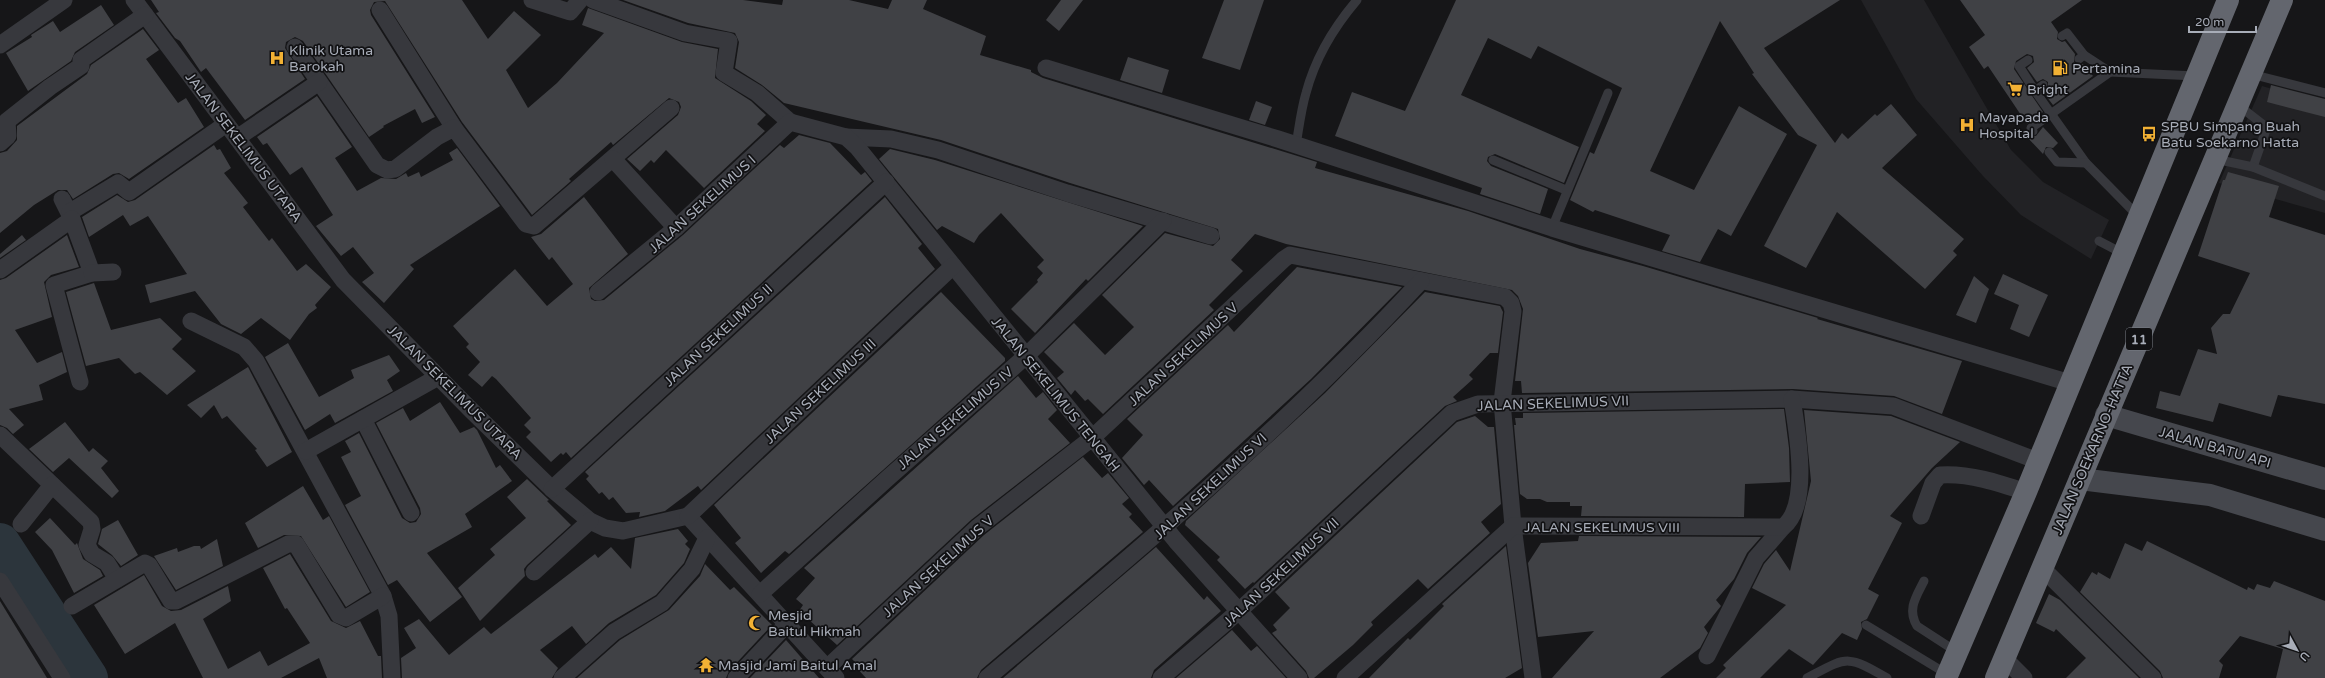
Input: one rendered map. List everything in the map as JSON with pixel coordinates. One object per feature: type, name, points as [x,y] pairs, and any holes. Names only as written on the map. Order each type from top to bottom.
[{"type":"highway","points":[[1947,676],[2026,492],[2122,253],[2228,0]]},
{"type":"highway","name":"JALAN SOEKARNO-HATTA","points":[[1996,678],[2282,0]]},
{"type":"street","points":[[0,45],[64,0]]},
{"type":"street","name":"JALAN SEKELIMUS UTARA","points":[[134,0],[344,280],[438,377],[552,489],[590,521],[605,528],[623,531],[688,516]]},
{"type":"street","points":[[532,0],[570,12],[580,0]]},
{"type":"street","points":[[593,0],[685,33],[729,41],[724,73],[756,92],[798,123]]},
{"type":"street","points":[[380,10],[454,128],[526,224],[534,226],[671,108]]},
{"type":"street","points":[[0,143],[8,136],[7,122],[50,87],[81,66],[81,60],[145,15]]},
{"type":"street","points":[[295,47],[377,165],[387,170],[395,169],[437,137],[454,128]]},
{"type":"street","points":[[1046,68],[1296,145],[1552,228],[2070,383]]},
{"type":"street","points":[[237,138],[319,82]]},
{"type":"street","name":"JALAN SEKELIMUS TENGAH","points":[[798,123],[846,137],[857,146],[1165,528],[1299,678]]},
{"type":"street","name":"JALAN SEKELIMUS I","points":[[598,292],[676,228],[798,123]]},
{"type":"street","points":[[0,270],[68,210],[118,183],[129,192],[226,124]]},
{"type":"street","points":[[846,137],[890,139],[938,150],[1068,193],[1211,236]]},
{"type":"street","points":[[613,158],[676,228]]},
{"type":"street","name":"JALAN SEKELIMUS II","points":[[552,489],[886,182]]},
{"type":"street","points":[[68,210],[92,273]]},
{"type":"street","name":"JALAN SEKELIMUS IV","points":[[760,594],[1026,356],[1163,221]]},
{"type":"street","name":"JALAN SEKELIMUS V","points":[[832,672],[978,528],[1092,438],[1284,258],[1290,255],[1505,297],[1511,303],[1513,311],[1502,402]]},
{"type":"street","name":"JALAN SEKELIMUS III","points":[[688,516],[953,266]]},
{"type":"street","points":[[80,382],[54,285],[92,273],[113,272]]},
{"type":"street","name":"JALAN SEKELIMUS VI","points":[[986,678],[1165,528],[1363,343],[1421,281]]},
{"type":"street","points":[[191,321],[244,347],[256,361],[383,596],[389,616],[392,678]]},
{"type":"street","points":[[306,451],[438,377]]},
{"type":"street","points":[[1707,656],[1756,558],[1788,524],[1797,508],[1801,459],[1792,398]]},
{"type":"street","name":"JALAN SEKELIMUS VII","points":[[1161,678],[1239,612],[1452,413],[1478,404],[1502,402],[1792,398],[1893,406],[2038,462]]},
{"type":"street","points":[[1502,402],[1512,526],[1534,678]]},
{"type":"street","name":"JALAN BATU API","points":[[2106,415],[2325,479]]},
{"type":"street","points":[[363,420],[411,512]]},
{"type":"street","points":[[0,435],[91,522],[92,529],[87,545],[92,554],[107,563],[117,579]]},
{"type":"street","points":[[1921,516],[1933,483],[1940,475],[1951,474],[1995,482],[2026,492]]},
{"type":"street","points":[[2080,479],[2210,495],[2325,530]]},
{"type":"street","points":[[21,524],[52,485]]},
{"type":"street","points":[[688,516],[832,672]]},
{"type":"street","points":[[534,572],[590,521]]},
{"type":"street","name":"JALAN SEKELIMUS VIII","points":[[1345,678],[1512,526],[1783,528]]},
{"type":"street","points":[[562,678],[614,632],[662,603],[692,569],[707,538]]},
{"type":"street","points":[[72,606],[147,563],[170,601],[176,600],[288,544],[296,544],[340,615],[346,618],[383,596]]},
{"type":"street","points":[[2042,568],[2153,678]]},
{"type":"street","points":[[0,581],[62,678]]},
{"type":"street","points":[[736,678],[787,624]]},
{"type":"street","points":[[2004,658],[2024,678]]},
{"type":"lane","points":[[1296,145],[1306,93],[1323,50],[1339,22],[1357,0]]},
{"type":"lane","points":[[2062,36],[2067,33],[2082,57],[2110,72],[2196,76]]},
{"type":"lane","points":[[2028,60],[2019,66],[2051,114],[2086,163],[2138,216]]},
{"type":"lane","points":[[2033,131],[2031,128],[2110,72]]},
{"type":"lane","points":[[2251,74],[2325,93]]},
{"type":"lane","points":[[2035,91],[2044,85]]},
{"type":"lane","points":[[1552,228],[1566,190],[1608,93]]},
{"type":"lane","points":[[2238,104],[2265,126],[2266,130],[2253,167]]},
{"type":"lane","points":[[2049,152],[2057,162],[2086,163]]},
{"type":"lane","points":[[2215,159],[2253,167],[2325,196]]},
{"type":"lane","points":[[1493,160],[1566,190]]},
{"type":"lane","points":[[2099,241],[2122,253]]},
{"type":"lane","points":[[1924,581],[1912,605],[1913,620],[1917,626],[1957,652]]},
{"type":"lane","points":[[1866,625],[1947,676]]},
{"type":"lane","points":[[1806,678],[1842,660],[1853,660],[1887,678]]},
{"type":"shaded area","name":"Mayapada Hospital","points":[[1861,0],[1924,0],[2011,150],[2043,182],[2109,220],[2091,259],[2021,215],[1983,176],[1916,99]]},
{"type":"shaded area","points":[[2262,86],[2325,104],[2325,213],[2219,183]]},
{"type":"building","points":[[151,0],[462,0],[488,39],[514,11],[541,35],[506,70],[528,108],[557,83],[604,33],[582,25],[588,8],[682,42],[718,49],[715,78],[751,101],[766,115],[757,124],[765,131],[704,188],[666,150],[654,163],[651,160],[640,171],[627,159],[678,115],[681,107],[679,102],[669,98],[613,145],[611,142],[569,179],[571,181],[532,215],[462,122],[385,1],[374,2],[370,10],[371,15],[435,117],[422,123],[415,109],[383,126],[384,127],[369,137],[303,41],[295,37],[286,42],[285,48],[305,79],[245,120],[206,68],[201,72],[180,41],[175,38],[156,13],[159,12]]},
{"type":"building","points":[[623,0],[743,0],[782,5],[783,0],[849,0],[888,9],[892,0],[927,0],[923,9],[986,36],[980,55],[1031,70],[1031,72],[1043,78],[1317,162],[1315,168],[1468,211],[1580,249],[1643,266],[1962,361],[1942,414],[1894,396],[1793,389],[1522,393],[1521,381],[1515,381],[1523,309],[1518,296],[1512,290],[1286,244],[1255,234],[1231,260],[1243,271],[1209,305],[1214,310],[1103,414],[1088,399],[1085,401],[1075,390],[1071,395],[1057,378],[1064,372],[1044,352],[1074,323],[1105,355],[1134,327],[1102,295],[1165,233],[1213,246],[1220,239],[1218,229],[1070,183],[941,140],[784,103],[762,85],[735,68],[739,42],[735,33],[688,23]]},
{"type":"building","points":[[1061,0],[1083,0],[1059,31],[1046,20]]},
{"type":"building","points":[[1224,0],[1264,0],[1240,70],[1202,58]]},
{"type":"building","points":[[1456,0],[1840,0],[1764,48],[1835,143],[1842,133],[1848,139],[1875,114],[1877,116],[1891,104],[1917,135],[1882,168],[1964,239],[1953,251],[1957,255],[1925,289],[1837,212],[1806,268],[1764,246],[1817,145],[1798,135],[1752,74],[1754,73],[1720,21],[1650,171],[1694,190],[1739,106],[1787,134],[1731,236],[1718,229],[1700,262],[1662,251],[1670,235],[1595,210],[1593,212],[1570,200],[1590,152],[1594,154],[1622,88],[1538,46],[1531,59],[1488,38],[1461,95],[1579,147],[1564,183],[1495,154],[1488,157],[1487,161],[1491,166],[1548,189],[1540,214],[1480,194],[1482,188],[1335,136],[1352,92],[1405,111]]},
{"type":"building","points":[[1960,0],[2082,0],[2051,22],[2058,32],[2057,39],[2062,42],[2065,41],[2075,54],[2074,62],[2077,65],[2083,64],[2093,76],[2053,105],[2043,92],[2048,88],[2048,82],[2043,79],[2037,82],[2027,68],[2034,62],[2033,56],[2027,54],[2016,61],[2014,69],[2043,112],[2027,124],[1988,66],[1984,69],[1969,47],[1985,35]]},
{"type":"building","points":[[101,5],[114,25],[75,52],[71,61],[28,91],[6,53],[32,37],[31,35],[53,21],[60,32]]},
{"type":"building","points":[[143,29],[159,50],[146,59],[178,103],[186,98],[204,127],[129,179],[119,173],[113,174],[73,199],[67,190],[58,190],[34,205],[0,233],[0,153],[7,151],[17,140],[17,126],[87,74],[91,65]]},
{"type":"building","points":[[1128,57],[1169,70],[1162,93],[1120,80]]},
{"type":"building","points":[[2271,85],[2325,99],[2325,117],[2267,102]]},
{"type":"building","points":[[317,96],[352,147],[335,158],[357,191],[381,178],[396,179],[406,173],[408,177],[419,172],[421,177],[453,160],[449,153],[457,148],[500,206],[410,265],[414,269],[384,303],[362,282],[374,273],[353,247],[341,256],[316,226],[333,215],[302,167],[290,175],[267,143],[263,145],[257,137]]},
{"type":"building","points":[[1256,101],[1272,107],[1265,125],[1249,120]]},
{"type":"building","points":[[2043,127],[2058,143],[2053,148],[2046,147],[2043,154],[2027,137],[2028,135],[2036,136]]},
{"type":"building","points":[[799,135],[830,143],[861,175],[865,172],[872,181],[571,458],[566,452],[563,455],[561,453],[551,462],[526,437],[531,432],[524,425],[531,418],[496,379],[492,376],[482,387],[468,375],[480,362],[466,347],[469,344],[453,326],[515,269],[547,306],[573,284],[552,257],[549,260],[531,237],[541,234],[584,197],[628,254],[589,288],[591,299],[595,301],[604,300],[683,235],[780,145],[784,148]]},
{"type":"building","points":[[214,145],[217,150],[220,149],[231,168],[224,173],[248,203],[243,207],[269,241],[272,238],[297,271],[306,264],[331,287],[315,305],[317,308],[309,314],[290,340],[261,318],[241,334],[221,324],[195,291],[150,303],[145,285],[187,274],[148,216],[130,226],[123,215],[89,237],[82,217],[117,195],[128,202],[135,200]]},
{"type":"building","points":[[890,149],[935,160],[1143,226],[1088,281],[1086,279],[1035,333],[1011,309],[1038,282],[1037,280],[1043,273],[1037,267],[1044,260],[1001,213],[979,235],[974,243],[942,226],[937,230],[879,159]]},
{"type":"building","points":[[2228,172],[2279,186],[2269,217],[2325,235],[2325,404],[2278,395],[2271,417],[2219,403],[2213,422],[2156,408],[2160,391],[2180,396],[2198,349],[2217,354],[2211,328],[2223,314],[2230,314],[2250,273],[2198,256],[2223,180],[2225,180]]},
{"type":"building","points":[[885,197],[922,244],[918,248],[935,269],[701,490],[698,486],[665,511],[639,517],[640,512],[626,513],[613,497],[609,500],[602,492],[599,494],[586,479],[589,476],[585,472]]},
{"type":"building","points":[[22,235],[26,240],[0,258],[0,254]]},
{"type":"building","points":[[67,235],[79,267],[51,275],[44,282],[52,317],[15,330],[37,363],[62,352],[67,372],[39,385],[43,400],[9,409],[24,425],[13,434],[7,428],[0,425],[0,280],[6,278]]},
{"type":"building","points":[[1297,267],[1402,287],[1311,379],[1173,506],[1149,480],[1144,485],[1122,458],[1143,435],[1127,419],[1228,325],[1234,332]]},
{"type":"building","points":[[2003,274],[2048,295],[2029,337],[2010,329],[2019,305],[1994,294]]},
{"type":"building","points":[[1974,276],[1989,289],[1976,323],[1956,315]]},
{"type":"building","points":[[94,283],[111,330],[160,318],[182,339],[172,349],[196,371],[167,395],[140,372],[135,374],[119,358],[86,366],[66,292]]},
{"type":"building","points":[[941,292],[1005,358],[1005,361],[789,554],[785,551],[761,573],[735,543],[741,538],[714,505]]},
{"type":"building","points":[[1425,292],[1500,306],[1503,312],[1498,353],[1490,353],[1469,375],[1473,379],[1453,397],[1457,401],[1445,406],[1254,583],[1253,582],[1245,589],[1217,560],[1220,557],[1185,525],[1186,521],[1325,393]]},
{"type":"building","points":[[288,343],[319,397],[354,378],[351,370],[389,355],[400,371],[387,380],[393,391],[335,423],[330,414],[305,430],[265,357]]},
{"type":"building","points":[[248,367],[292,452],[267,467],[255,450],[257,449],[227,416],[222,419],[214,405],[201,418],[187,405]]},
{"type":"building","points":[[1018,376],[1036,398],[1043,392],[1057,410],[1048,419],[1070,443],[971,520],[837,645],[799,611],[803,605],[796,599],[815,578],[804,568]]},
{"type":"building","points":[[440,402],[460,433],[474,427],[477,430],[496,468],[500,465],[512,481],[465,514],[472,527],[427,553],[462,597],[430,622],[397,580],[388,585],[345,505],[361,496],[341,457],[351,452],[345,441],[359,433],[402,518],[410,523],[416,522],[421,514],[420,508],[376,423],[403,408],[410,421]]},
{"type":"building","points":[[1784,409],[1789,448],[1790,482],[1745,484],[1744,517],[1581,516],[1582,506],[1570,506],[1570,502],[1547,502],[1540,499],[1527,499],[1520,494],[1514,425],[1516,425],[1515,418],[1523,418],[1523,413]]},
{"type":"building","points":[[1804,410],[1891,416],[1960,442],[1932,468],[1890,516],[1902,523],[1868,589],[1879,595],[1867,619],[1861,622],[1862,629],[1857,640],[1842,633],[1813,665],[1789,649],[1760,678],[1716,678],[1726,668],[1723,665],[1786,605],[1752,588],[1764,564],[1776,550],[1790,571],[1811,481]]},
{"type":"building","points":[[1475,416],[1488,427],[1494,427],[1501,504],[1481,522],[1490,533],[1428,589],[1418,579],[1371,622],[1373,625],[1353,645],[1314,678],[1309,678],[1306,671],[1272,633],[1277,630],[1273,625],[1290,608],[1275,592],[1457,422]]},
{"type":"building","points":[[65,422],[89,452],[93,448],[108,461],[101,468],[119,491],[112,498],[69,458],[53,472],[29,449]]},
{"type":"building","points":[[1083,457],[1102,478],[1108,473],[1129,498],[1122,504],[1132,514],[1129,517],[1143,532],[981,670],[977,678],[866,678],[853,664],[855,662],[852,659],[984,535]]},
{"type":"building","points":[[527,479],[549,500],[547,501],[571,525],[527,565],[524,569],[525,576],[480,621],[458,588],[495,555],[490,549],[526,518],[507,497]]},
{"type":"building","points":[[303,486],[323,520],[329,516],[370,592],[346,607],[301,536],[284,535],[258,548],[245,523]]},
{"type":"building","points":[[50,518],[75,545],[77,543],[83,559],[100,570],[103,576],[74,593],[52,550],[35,532]]},
{"type":"building","points":[[118,520],[138,555],[121,566],[112,555],[98,544],[102,529]]},
{"type":"building","points":[[678,529],[688,541],[685,544],[690,549],[684,563],[656,595],[609,623],[586,644],[572,626],[540,650],[558,668],[552,678],[402,678],[401,658],[416,648],[404,628],[419,619],[449,655],[484,627],[491,634],[595,554],[598,558],[611,547],[631,569],[635,538]]},
{"type":"building","points":[[1579,536],[1761,537],[1747,553],[1734,579],[1716,600],[1721,606],[1704,627],[1708,633],[1700,648],[1660,678],[1552,678],[1594,631],[1538,637],[1528,563],[1541,543],[1578,541]]},
{"type":"building","points":[[217,539],[223,566],[176,590],[154,556],[177,548],[178,552],[194,546],[200,546],[201,549]]},
{"type":"building","points":[[2147,541],[2247,590],[2248,587],[2254,590],[2257,584],[2270,588],[2274,581],[2325,601],[2325,678],[2276,678],[2283,649],[2240,636],[2219,661],[2223,665],[2219,678],[2163,678],[2160,671],[2080,592],[2092,572],[2097,575],[2098,572],[2110,579],[2125,543],[2142,551]]},
{"type":"building","points":[[1506,546],[1522,668],[1505,678],[1369,678],[1408,638],[1410,640],[1444,606],[1442,604]]},
{"type":"building","points":[[1156,547],[1204,600],[1207,596],[1221,611],[1154,670],[1151,678],[1003,678]]},
{"type":"building","points":[[290,554],[331,621],[346,628],[360,621],[378,656],[381,656],[382,678],[327,678],[319,658],[281,678],[203,678],[175,623],[125,654],[94,605],[144,575],[162,606],[171,611],[181,610],[228,586],[231,601],[203,619],[228,669],[260,651],[268,666],[310,643],[287,608],[285,609],[263,568]]},
{"type":"building","points":[[705,564],[730,590],[734,587],[772,625],[729,671],[726,678],[577,678],[620,640],[669,610],[700,576]]},
{"type":"building","points":[[2049,594],[2060,600],[2139,678],[2066,678],[2086,658],[2056,629],[2054,632],[2036,623]]},
{"type":"building","points":[[0,601],[47,678],[0,678]]},
{"type":"building","points":[[1232,630],[1251,651],[1257,646],[1286,678],[1176,678]]},
{"type":"building","points":[[786,640],[819,678],[750,678]]},
{"type":"waterway","points":[[0,543],[88,678]]},
{"type":"place","name":"Klinik Utama Barokah","points":[[277,58]]},
{"type":"place","name":"Pertamina","points":[[2060,68]]},
{"type":"place","name":"Bright","points":[[2015,89]]},
{"type":"place","name":"Mayapada Hospital","points":[[1967,125]]},
{"type":"place","name":"SPBU Simpang Buah Batu Soekarno Hatta","points":[[2149,134]]},
{"type":"place","name":"Mesjid Baitul Hikmah","points":[[756,623]]},
{"type":"place","name":"Masjid Jami Baitul Amal","points":[[706,665]]}]
